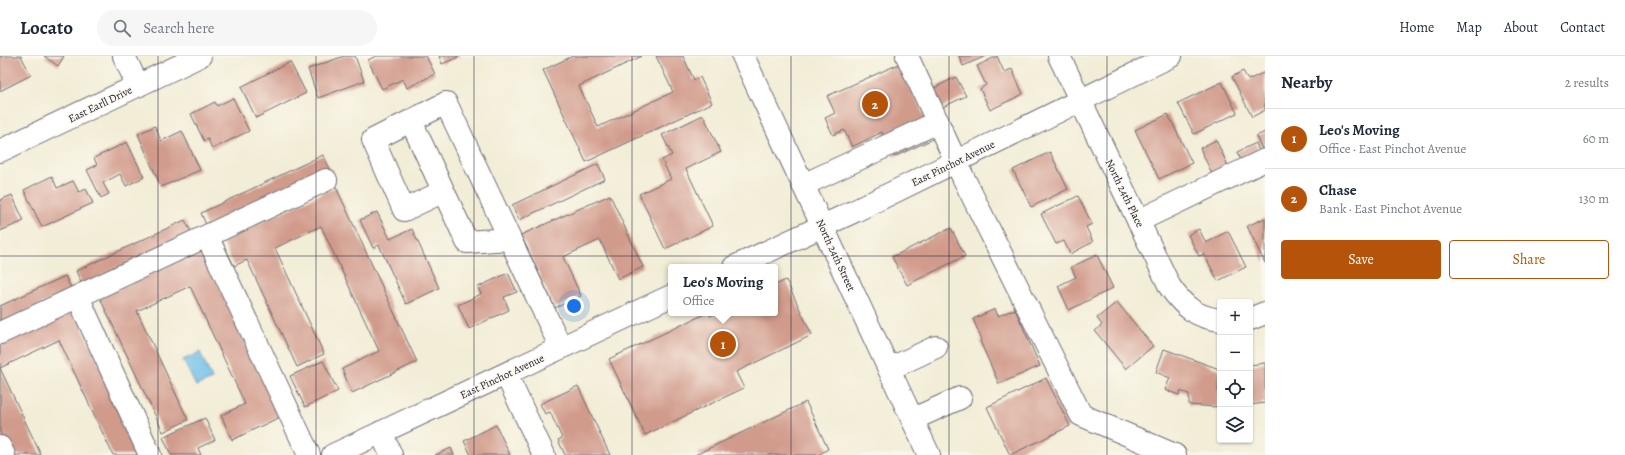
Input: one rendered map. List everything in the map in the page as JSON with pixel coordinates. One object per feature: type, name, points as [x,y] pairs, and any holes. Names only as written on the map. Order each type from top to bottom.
[{"type":"street","points":[[124,56],[138,86]]},
{"type":"street","name":"East Earll Drive","points":[[0,151],[200,56]]},
{"type":"street","name":"North 24th Street","points":[[743,56],[929,455]]},
{"type":"street","points":[[907,56],[956,162],[1081,415],[1175,455]]},
{"type":"street","name":"North 24th Place","points":[[1059,56],[1170,287],[1183,305],[1213,319]]},
{"type":"street","name":"East Pinchot Avenue","points":[[740,264],[956,162],[1171,56]]},
{"type":"street","points":[[442,192],[404,210],[373,140],[446,103],[561,348]]},
{"type":"street","points":[[411,121],[442,192],[467,242],[509,239]]},
{"type":"street","points":[[803,185],[938,122]]},
{"type":"street","points":[[1138,221],[1265,160]]},
{"type":"street","points":[[0,333],[326,180]]},
{"type":"street","points":[[207,236],[309,455]]},
{"type":"street","points":[[78,297],[150,455]]},
{"type":"street","name":"East Pinchot Avenue","points":[[333,455],[668,297]]},
{"type":"street","points":[[1253,318],[1265,313]]},
{"type":"street","points":[[889,369],[936,347]]},
{"type":"street","points":[[506,374],[544,455]]},
{"type":"street","points":[[913,419],[960,398]]},
{"type":"street","points":[[381,432],[391,455]]},
{"type":"street","points":[[0,447],[4,455]]},
{"type":"water","points":[[200,352],[212,379],[196,386],[183,360]]},
{"type":"building","points":[[0,56],[21,56],[31,75],[0,91]]},
{"type":"building","points":[[44,56],[64,56],[58,66]]},
{"type":"building","points":[[344,56],[355,56],[364,81],[318,98],[308,69]]},
{"type":"building","points":[[376,56],[426,56],[435,74],[407,88],[403,79],[382,89],[368,60]]},
{"type":"building","points":[[439,56],[461,56],[442,64]]},
{"type":"building","points":[[573,56],[642,56],[579,86],[598,127],[673,92],[656,56],[683,56],[694,80],[700,77],[712,103],[586,162],[543,70]]},
{"type":"building","points":[[959,56],[986,56],[963,66]]},
{"type":"building","points":[[997,56],[1004,72],[1012,69],[1023,94],[990,110],[980,89],[986,85],[977,66]]},
{"type":"building","points":[[290,62],[306,93],[256,118],[241,87]]},
{"type":"building","points":[[899,64],[935,138],[894,157],[882,132],[852,147],[844,130],[833,135],[825,118],[835,113],[827,96]]},
{"type":"building","points":[[1243,71],[1248,80],[1265,72],[1265,110],[1252,117],[1232,77]]},
{"type":"building","points":[[956,77],[966,96],[939,109],[930,90]]},
{"type":"building","points":[[1222,82],[1237,113],[1194,134],[1178,103]]},
{"type":"building","points":[[233,98],[249,131],[212,149],[208,139],[204,141],[191,114],[215,102],[217,106]]},
{"type":"building","points":[[1168,114],[1192,163],[1159,179],[1135,130]]},
{"type":"building","points":[[703,115],[721,152],[686,169],[713,226],[665,249],[639,194],[671,179],[662,160],[672,155],[662,135]]},
{"type":"building","points":[[155,126],[161,141],[182,131],[200,170],[161,187],[138,134]]},
{"type":"building","points":[[1265,132],[1265,151],[1263,151],[1256,136]]},
{"type":"building","points":[[1216,140],[1229,168],[1213,176],[1200,148]]},
{"type":"building","points":[[127,142],[144,177],[126,186],[120,174],[103,183],[109,194],[101,198],[87,170],[97,165],[94,158]]},
{"type":"building","points":[[1256,143],[1260,153],[1242,162],[1237,152]]},
{"type":"building","points":[[1050,152],[1068,189],[1031,207],[1013,170]]},
{"type":"building","points":[[323,155],[330,169],[207,227],[201,213]]},
{"type":"building","points":[[598,164],[605,179],[519,220],[512,205]]},
{"type":"building","points":[[52,176],[57,188],[73,181],[79,192],[86,189],[93,203],[42,227],[24,190]]},
{"type":"building","points":[[336,187],[417,362],[352,393],[342,369],[379,351],[321,226],[275,248],[324,354],[297,367],[247,260],[234,266],[222,241]]},
{"type":"building","points":[[12,195],[24,221],[0,231],[0,200]]},
{"type":"building","points":[[610,195],[643,267],[618,279],[600,240],[563,257],[581,296],[555,308],[521,235]]},
{"type":"building","points":[[1078,196],[1092,224],[1086,227],[1093,242],[1070,254],[1064,241],[1056,244],[1041,214]]},
{"type":"building","points":[[377,212],[390,239],[412,229],[439,288],[406,304],[379,245],[373,248],[360,220]]},
{"type":"building","points":[[1265,218],[1265,263],[1247,226]]},
{"type":"building","points":[[185,220],[192,234],[82,285],[76,271]]},
{"type":"building","points":[[951,228],[965,256],[907,285],[892,257]]},
{"type":"building","points":[[1199,229],[1206,243],[1228,231],[1246,267],[1218,281],[1204,254],[1199,256],[1188,235]]},
{"type":"building","points":[[202,250],[280,417],[232,440],[221,415],[245,404],[190,286],[137,311],[188,420],[163,432],[100,298]]},
{"type":"building","points":[[1097,255],[1113,288],[1069,310],[1058,286],[1076,277],[1071,267]]},
{"type":"building","points":[[508,273],[517,292],[504,297],[509,310],[469,329],[458,305],[481,294],[478,287]]},
{"type":"building","points":[[65,276],[72,290],[0,323],[0,306]]},
{"type":"building","points":[[786,280],[812,335],[736,372],[744,388],[645,435],[609,359],[701,316],[778,316],[778,284]]},
{"type":"building","points":[[1117,302],[1153,346],[1126,369],[1095,331],[1102,325],[1097,318]]},
{"type":"building","points":[[72,306],[142,455],[113,455],[59,340],[0,368],[0,340]]},
{"type":"building","points":[[995,309],[998,316],[1015,309],[1040,366],[999,384],[980,341],[982,340],[973,319]]},
{"type":"building","points":[[1164,349],[1217,368],[1217,407],[1189,405],[1189,394],[1180,391],[1179,395],[1165,390],[1170,378],[1156,372]]},
{"type":"building","points":[[323,361],[338,391],[305,407],[290,376]]},
{"type":"building","points":[[1265,363],[1265,403],[1253,405],[1253,365]]},
{"type":"building","points":[[0,368],[41,455],[11,455],[0,433]]},
{"type":"building","points":[[1046,378],[1070,426],[1010,455],[987,407]]},
{"type":"building","points":[[578,386],[610,455],[565,455],[558,440],[562,438],[550,412],[545,414],[540,404]]},
{"type":"building","points":[[806,402],[828,449],[818,455],[695,455]]},
{"type":"building","points":[[205,418],[215,440],[198,448],[201,455],[171,455],[163,437]]},
{"type":"building","points":[[496,425],[510,455],[471,455],[464,441]]},
{"type":"building","points":[[451,448],[454,455],[435,455]]},
{"type":"place","name":"Chase","points":[[875,104]]},
{"type":"place","name":"Leo's Moving","points":[[723,344]]}]
